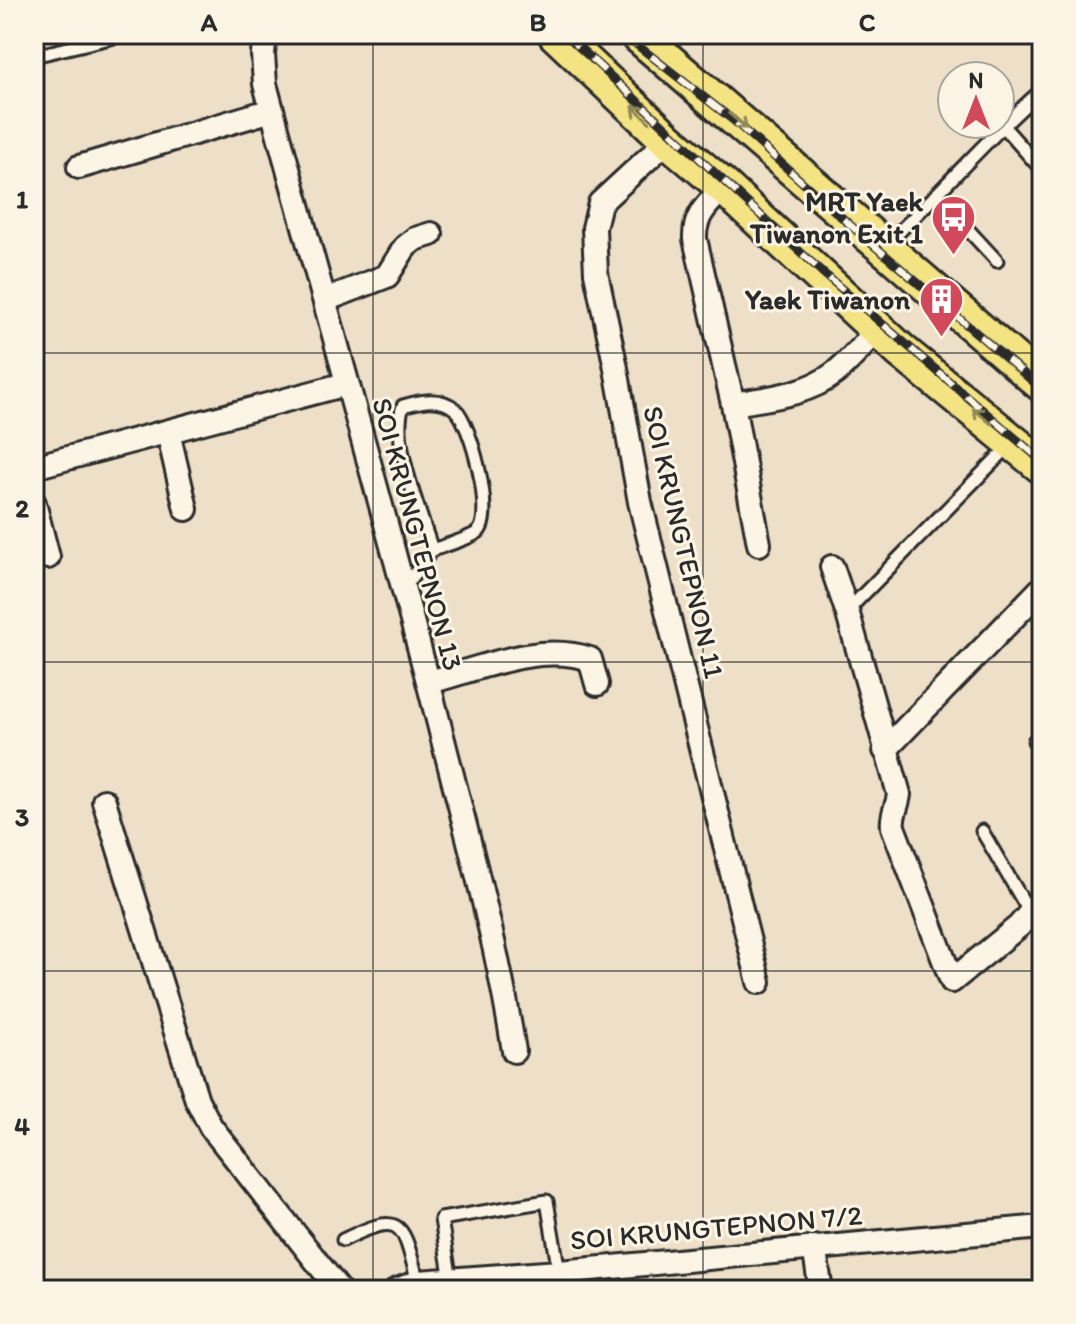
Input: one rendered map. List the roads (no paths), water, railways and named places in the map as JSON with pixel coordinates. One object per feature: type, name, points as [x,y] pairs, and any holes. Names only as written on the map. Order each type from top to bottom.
[{"type":"main road","points":[[556,34],[901,351],[1042,466]]},
{"type":"main road","points":[[637,34],[1042,384]]},
{"type":"street","name":"SOI KRUNGTEPNON 13","points":[[265,34],[265,84],[429,682],[498,956],[514,1051]]},
{"type":"street","points":[[79,167],[272,110]]},
{"type":"street","name":"SOI KRUNGTEPNON 11","points":[[668,140],[600,203],[594,228],[596,273],[640,502],[759,982]]},
{"type":"street","points":[[724,187],[700,212],[695,225],[695,239],[733,404],[759,544]]},
{"type":"street","points":[[325,300],[387,276],[405,247],[415,239],[431,234]]},
{"type":"street","points":[[733,404],[797,392],[818,384],[835,373],[879,328]]},
{"type":"street","points":[[34,467],[346,384]]},
{"type":"street","points":[[168,432],[186,509]]},
{"type":"street","points":[[34,503],[48,557]]},
{"type":"street","points":[[832,567],[899,794],[893,827],[952,981],[1019,926],[1036,906]]},
{"type":"street","points":[[885,750],[1042,588]]},
{"type":"street","points":[[429,682],[530,655],[572,654],[590,659],[597,684]]},
{"type":"street","points":[[104,801],[197,1100],[211,1127],[339,1290]]},
{"type":"street","name":"SOI KRUNGTEPNON 7/2","points":[[407,1286],[466,1283],[1042,1227]]},
{"type":"street","points":[[814,1247],[821,1290]]},
{"type":"lane","points":[[34,56],[127,34]]},
{"type":"lane","points":[[1016,115],[1040,95]]},
{"type":"lane","points":[[884,245],[937,196],[990,140]]},
{"type":"lane","points":[[1015,140],[1042,170]]},
{"type":"lane","points":[[937,196],[997,261]]},
{"type":"lane","points":[[404,587],[432,550],[478,532],[485,520],[485,500],[465,421],[455,408],[442,401],[422,400],[403,406],[398,418],[400,443],[432,550]]},
{"type":"lane","points":[[847,611],[1013,443]]},
{"type":"lane","points":[[982,831],[1036,906]]},
{"type":"lane","points":[[466,1283],[441,1219],[547,1201],[559,1272]]},
{"type":"lane","points":[[343,1240],[375,1224],[387,1223],[398,1227],[407,1239],[407,1286]]},
{"type":"railway","points":[[565,34],[822,272],[1042,461]]},
{"type":"railway","points":[[623,34],[733,120],[1042,389]]},
{"type":"place","name":"MRT Yaek Tiwanon Exit 1","points":[[954,256]]},
{"type":"place","name":"Yaek Tiwanon","points":[[941,338]]}]
